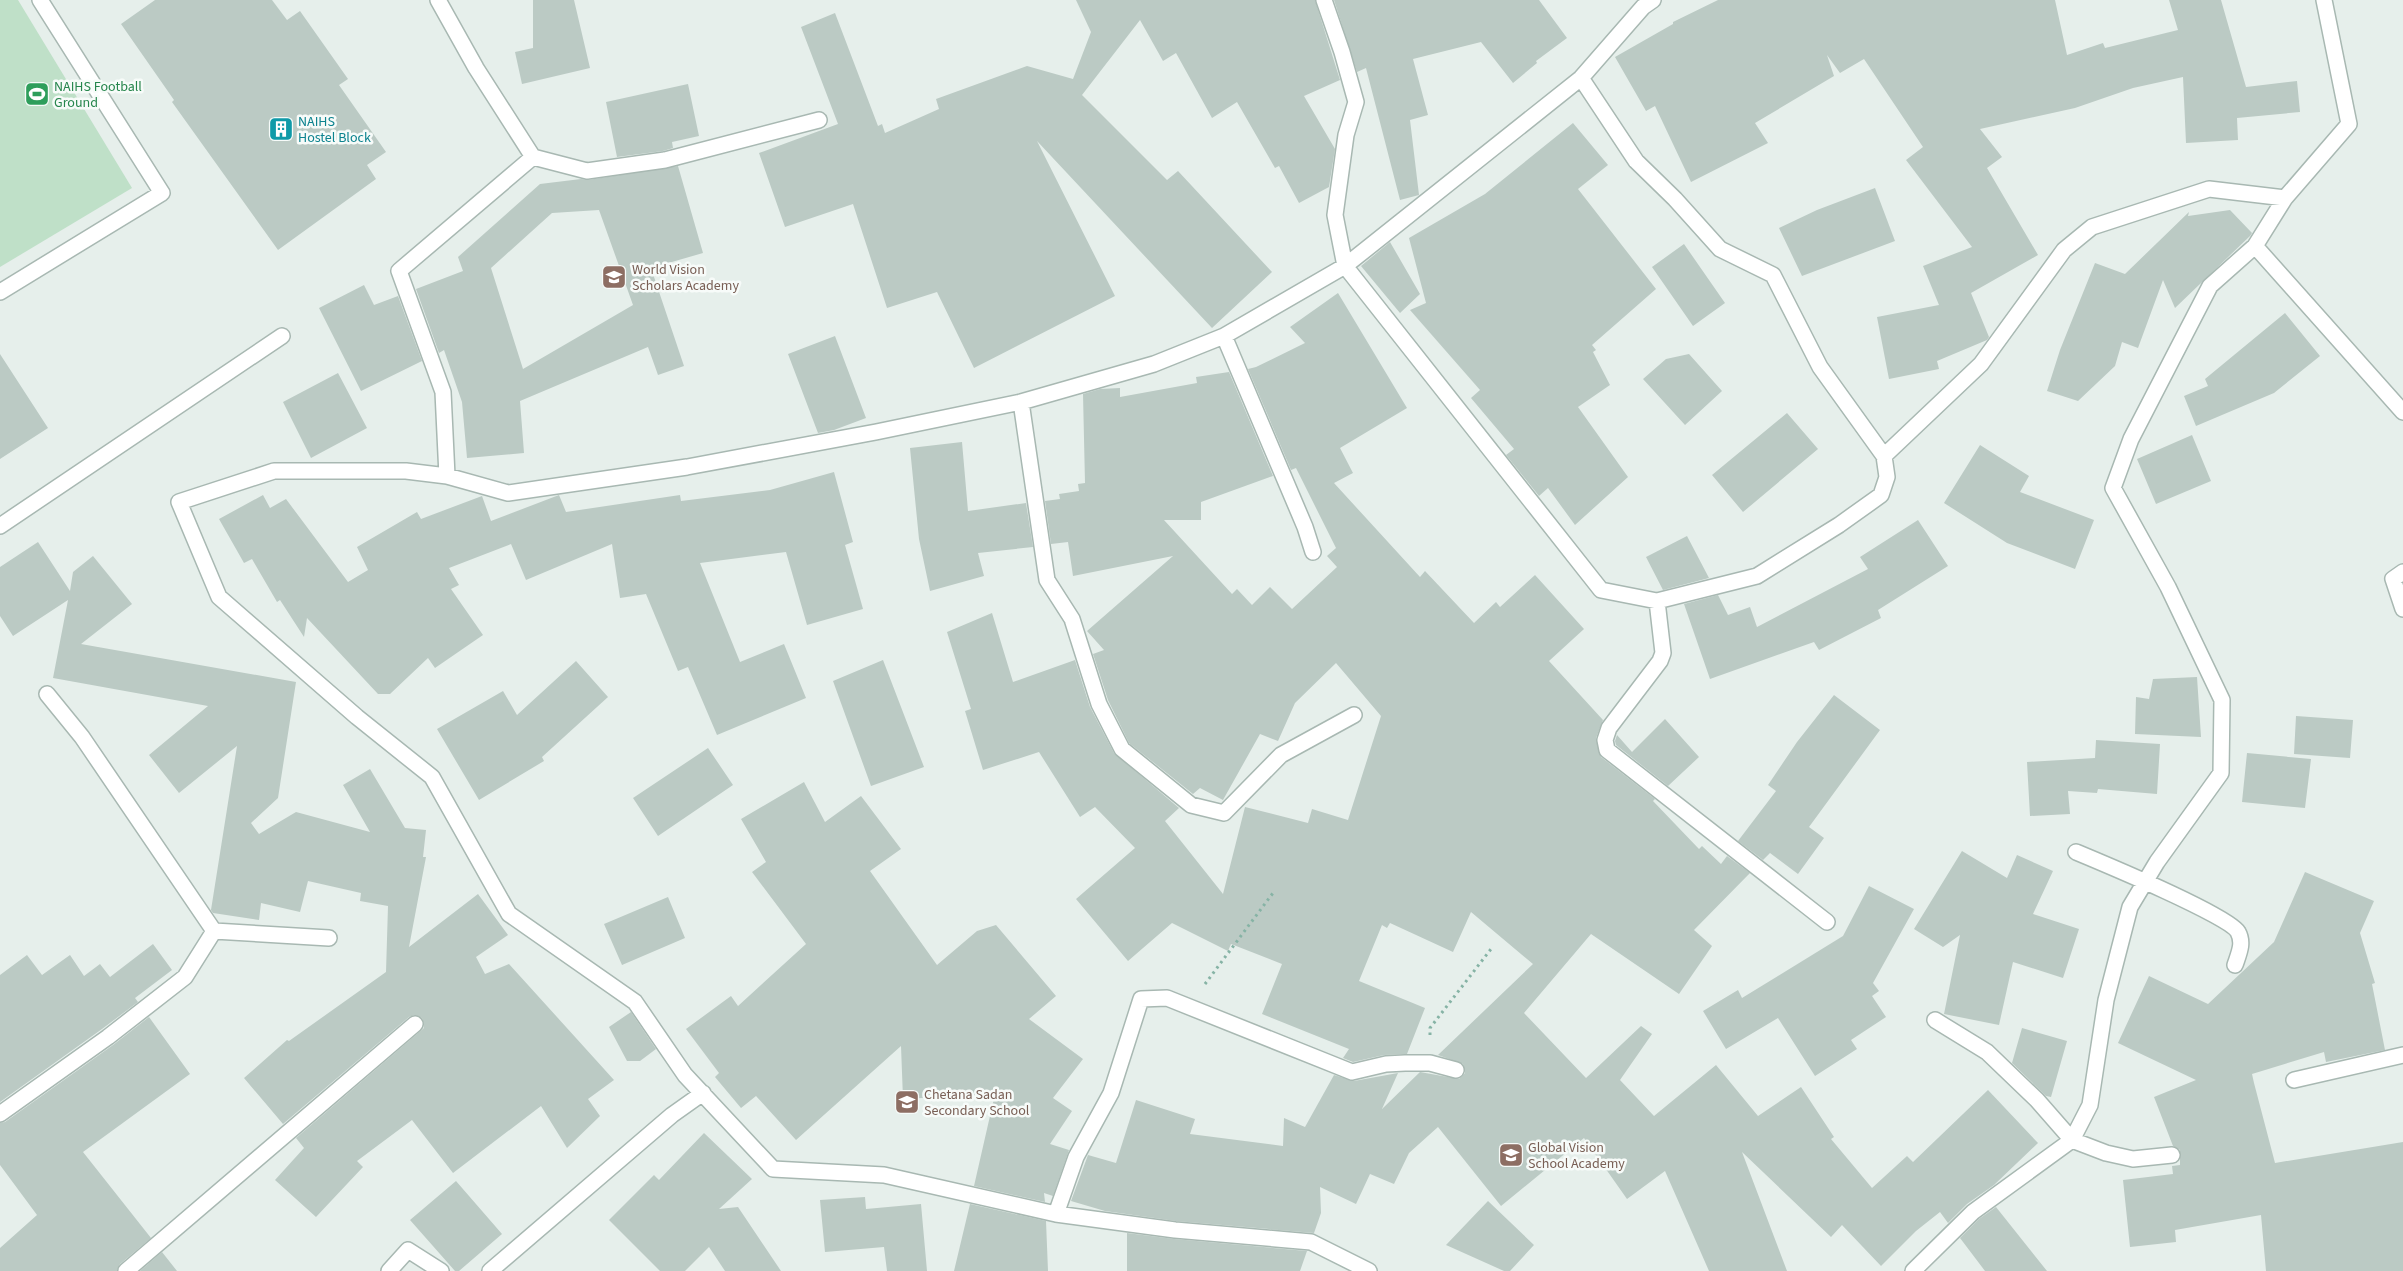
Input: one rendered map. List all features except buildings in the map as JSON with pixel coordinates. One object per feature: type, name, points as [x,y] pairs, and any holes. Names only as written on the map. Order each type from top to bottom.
[{"type":"street","points":[[0,292],[162,193],[40,0]]},
{"type":"street","points":[[438,0],[476,68],[533,157],[587,171],[665,160],[819,120]]},
{"type":"street","points":[[1324,0],[1342,52],[1356,102],[1346,135],[1335,215],[1345,266],[1601,590],[1657,601],[1758,576],[1839,526],[1881,495],[1887,477],[1884,456],[1820,367],[1773,275],[1720,249],[1675,199],[1636,161],[1581,78]]},
{"type":"street","points":[[1369,1271],[1311,1242],[1175,1230],[1056,1214],[884,1175],[773,1169],[685,1075],[635,1002],[508,914],[432,777],[357,717],[218,597],[179,502],[274,471],[406,472],[447,476],[508,493],[687,467],[1021,402],[1154,364],[1224,336],[1345,266],[1581,78],[1643,7],[1653,0]]},
{"type":"street","points":[[1913,1271],[1973,1212],[2072,1140],[2090,1105],[2106,1000],[2130,907],[2145,882],[2221,773],[2222,700],[2168,587],[2113,488],[2131,439],[2210,286],[2255,246],[2285,198],[2349,124],[2324,0]]},
{"type":"street","points":[[447,476],[443,392],[399,271],[533,157]]},
{"type":"street","points":[[1884,456],[1981,364],[2064,250],[2092,227],[2209,189],[2285,198]]},
{"type":"street","points":[[2255,246],[2403,412]]},
{"type":"street","points":[[0,526],[282,336]]},
{"type":"street","points":[[1224,336],[1305,527],[1313,552]]},
{"type":"street","points":[[1021,402],[1047,580],[1072,619],[1099,704],[1122,748],[1191,805],[1224,813],[1282,755],[1354,715]]},
{"type":"street","points":[[2403,572],[2393,579],[2403,609]]},
{"type":"street","points":[[1657,601],[1663,653],[1660,661],[1609,728],[1605,740],[1607,750],[1827,922]]},
{"type":"street","points":[[47,694],[82,737],[214,931]]},
{"type":"street","points":[[2076,852],[2145,882],[2225,921],[2238,930],[2242,943],[2235,965]]},
{"type":"street","points":[[214,931],[329,938]]},
{"type":"street","points":[[0,1114],[108,1037],[185,977],[214,931]]},
{"type":"street","points":[[1056,1214],[1076,1157],[1111,1093],[1141,999],[1167,998],[1352,1072],[1386,1064],[1430,1063],[1456,1070]]},
{"type":"street","points":[[1935,1020],[1987,1052],[2037,1100],[2072,1140],[2106,1153],[2133,1159],[2172,1155]]},
{"type":"street","points":[[126,1271],[415,1024]]},
{"type":"street","points":[[2294,1080],[2403,1055]]},
{"type":"street","points":[[490,1271],[672,1115],[703,1093]]},
{"type":"street","points":[[389,1271],[408,1250],[441,1271]]},
{"type":"path","points":[[1195,1010],[1192,1001],[1272,893]]},
{"type":"path","points":[[1430,1063],[1430,1028],[1491,949]]},
{"type":"green space","name":"NAIHS Football Ground","points":[[0,0],[18,0],[132,188],[0,267]]},
{"type":"place","name":"NAIHS Football Ground","points":[[37,94]]},
{"type":"place","name":"NAIHS Hostel Block","points":[[281,129]]},
{"type":"place","name":"World Vision Scholars Academy","points":[[614,277]]},
{"type":"place","name":"Chetana Sadan Secondary School","points":[[907,1102]]},
{"type":"place","name":"Global Vision School Academy","points":[[1511,1155]]}]
